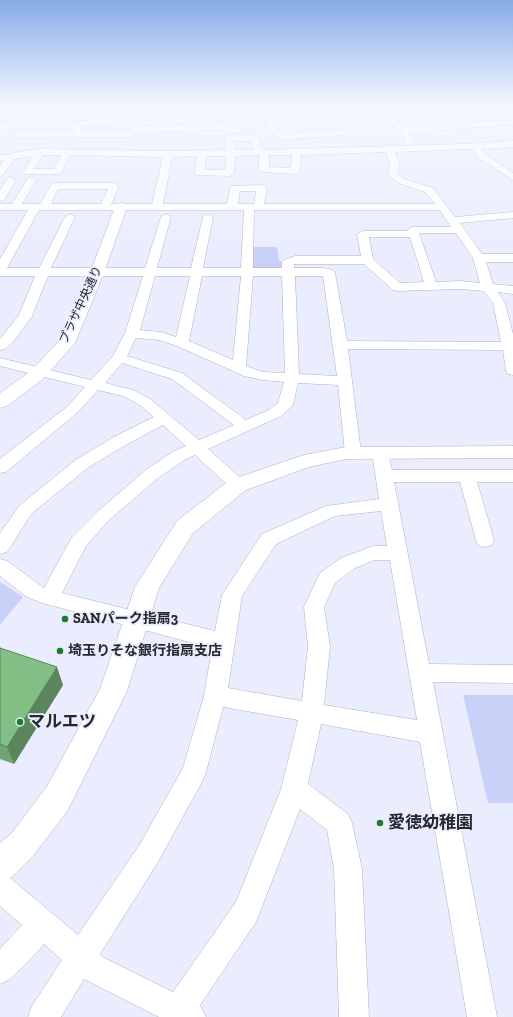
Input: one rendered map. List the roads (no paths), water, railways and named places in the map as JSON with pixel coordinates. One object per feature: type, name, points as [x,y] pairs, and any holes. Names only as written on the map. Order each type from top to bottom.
[{"type":"street","points":[[0,158],[37,152]]},
{"type":"street","points":[[40,152],[28,172],[57,172],[67,153]]},
{"type":"street","points":[[52,152],[73,152]]},
{"type":"street","points":[[163,152],[168,154],[218,152]]},
{"type":"street","points":[[202,153],[200,173],[229,173],[231,152]]},
{"type":"street","points":[[261,152],[264,170],[295,171],[297,152]]},
{"type":"street","points":[[391,152],[395,166],[392,172],[393,174],[402,181],[429,190],[443,207],[479,258],[488,288],[499,303],[513,371]]},
{"type":"street","points":[[479,152],[483,157],[513,177]]},
{"type":"street","points":[[156,207],[168,154]]},
{"type":"street","points":[[0,173],[11,156]]},
{"type":"street","points":[[0,198],[11,180]]},
{"type":"street","points":[[15,207],[31,180]]},
{"type":"street","points":[[353,453],[345,381],[329,273],[97,273],[0,271],[37,210],[56,186],[78,201],[115,210],[166,217],[208,217],[252,211],[443,207]]},
{"type":"street","points":[[0,207],[15,207],[37,210],[78,201],[114,186],[115,210]]},
{"type":"street","points":[[232,207],[235,188],[262,188],[252,211],[239,368]]},
{"type":"street","points":[[37,210],[78,201],[115,210],[156,207],[232,207],[252,211]]},
{"type":"street","points":[[0,346],[8,339],[25,316],[43,272],[78,201]]},
{"type":"street","name":"プラザ中央通り","points":[[0,402],[40,372],[67,343],[97,273],[115,210]]},
{"type":"street","points":[[431,286],[413,230],[456,225],[513,215]]},
{"type":"street","points":[[0,468],[73,409],[119,358],[132,333],[166,217]]},
{"type":"street","points":[[182,343],[208,217]]},
{"type":"street","points":[[414,234],[363,234],[367,260],[397,287],[460,285],[513,290]]},
{"type":"street","points":[[479,258],[513,258]]},
{"type":"street","points":[[48,598],[79,542],[103,516],[152,474],[180,455],[246,427],[275,413],[285,405],[292,379],[288,262],[296,260],[367,260]]},
{"type":"street","points":[[499,303],[513,304]]},
{"type":"street","points":[[132,333],[161,336],[182,343],[239,368],[262,376],[345,381]]},
{"type":"street","points":[[340,345],[509,346]]},
{"type":"street","points":[[119,358],[177,376],[246,427]]},
{"type":"street","points":[[0,362],[96,384],[128,393],[145,402],[165,418],[238,485]]},
{"type":"street","points":[[0,547],[26,509],[83,463],[118,442],[165,418]]},
{"type":"street","points":[[382,464],[513,452]]},
{"type":"street","points":[[0,866],[22,845],[57,799],[113,691],[147,587],[186,527],[238,485],[304,462],[346,453],[353,453],[382,464],[467,476],[513,476]]},
{"type":"street","points":[[382,464],[482,1017]]},
{"type":"street","points":[[467,476],[484,540]]},
{"type":"street","points":[[43,1017],[80,956],[149,853],[194,772],[215,696],[232,595],[269,539],[332,510],[389,504]]},
{"type":"street","points":[[0,888],[94,968],[184,1014],[246,912],[294,789],[312,712],[319,647],[314,607],[327,578],[348,563],[373,553],[398,553]]},
{"type":"street","points":[[0,566],[34,592],[48,598],[224,642]]},
{"type":"street","points":[[420,673],[513,674]]},
{"type":"street","points":[[215,696],[431,733]]},
{"type":"street","points":[[294,789],[339,823],[348,869],[354,1017],[344,1017]]},
{"type":"street","points":[[0,969],[15,955],[42,924]]},
{"type":"place","name":"SANパーク指扇3","points":[[65,619]]},
{"type":"place","name":"埼玉りそな銀行指扇支店","points":[[60,651]]},
{"type":"place","name":"マルエツ","points":[[20,722]]},
{"type":"place","name":"愛徳幼稚園","points":[[380,823]]}]
